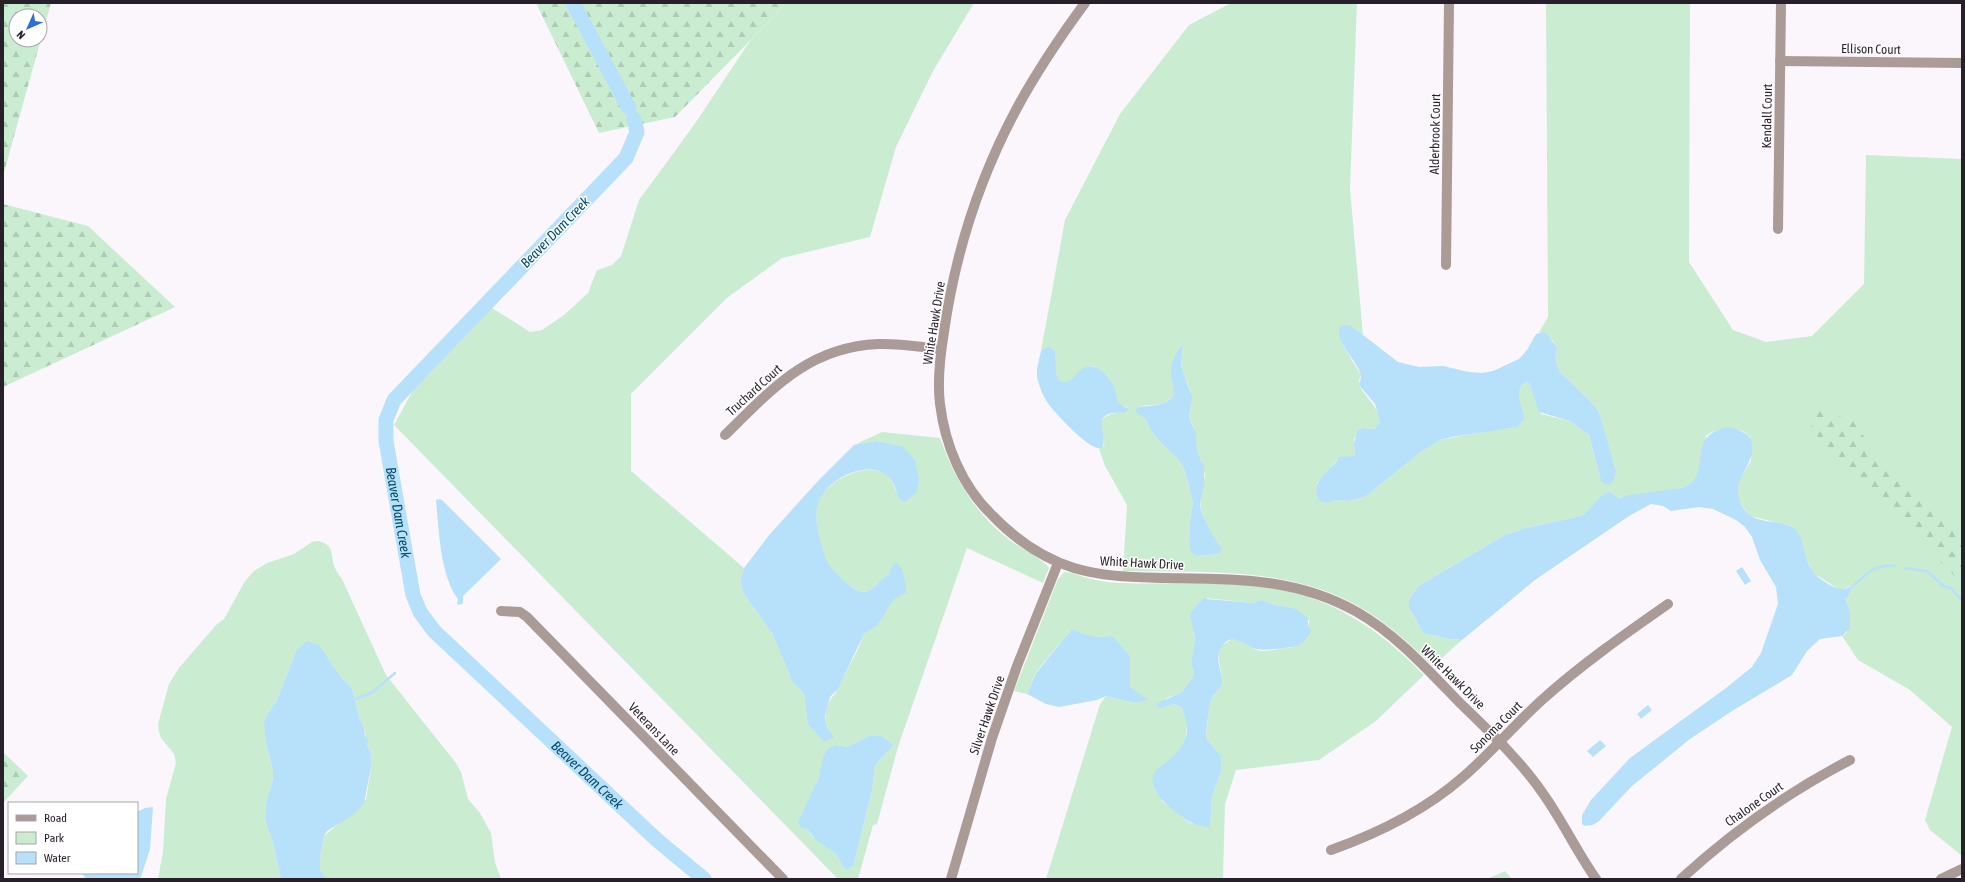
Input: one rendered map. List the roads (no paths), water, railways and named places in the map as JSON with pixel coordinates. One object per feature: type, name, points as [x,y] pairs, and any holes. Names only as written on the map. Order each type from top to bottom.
[{"type":"street","name":"White Hawk Drive","points":[[1085,3],[1037,73],[1015,111],[992,161],[970,221],[958,261],[947,309],[941,349],[939,386],[942,420],[954,459],[964,478],[987,510],[1012,535],[1035,551],[1058,562],[1092,573],[1118,577],[1247,579],[1271,582],[1298,588],[1336,601],[1368,619],[1401,643],[1499,741],[1541,790],[1596,879]]},
{"type":"street","name":"Alderbrook Court","points":[[1446,265],[1449,3]]},
{"type":"street","name":"Kendall Court","points":[[1778,229],[1781,3]]},
{"type":"street","name":"Ellison Court","points":[[1780,61],[1962,63]]},
{"type":"street","name":"Truchard Court","points":[[725,435],[781,381],[796,370],[830,354],[861,345],[878,344],[900,344],[941,349]]},
{"type":"street","name":"Silver Hawk Drive","points":[[951,879],[992,738],[1017,666],[1058,562]]},
{"type":"street","name":"Sonoma Court","points":[[1331,850],[1384,829],[1425,806],[1463,777],[1499,741],[1572,674],[1619,637],[1668,604]]},
{"type":"street","name":"Veterans Lane","points":[[500,611],[520,612],[527,616],[783,879]]},
{"type":"street","name":"Chalone Court","points":[[1681,879],[1728,838],[1755,817],[1782,799],[1850,760]]},
{"type":"street","points":[[1942,879],[1962,869]]},
{"type":"water","points":[[1342,325],[1349,325],[1354,328],[1398,362],[1419,367],[1443,366],[1469,372],[1482,373],[1493,371],[1519,359],[1527,350],[1536,334],[1543,332],[1549,336],[1557,348],[1556,363],[1560,372],[1592,403],[1599,412],[1616,472],[1613,481],[1609,485],[1603,483],[1601,480],[1589,435],[1570,421],[1539,412],[1530,384],[1526,382],[1522,385],[1519,395],[1524,419],[1517,427],[1440,440],[1421,452],[1365,497],[1349,501],[1337,500],[1326,503],[1320,501],[1316,490],[1320,479],[1337,461],[1338,457],[1355,456],[1354,443],[1358,430],[1364,428],[1374,429],[1380,422],[1375,404],[1359,385],[1361,376],[1359,370],[1340,339],[1339,333]]},
{"type":"water","points":[[1183,344],[1181,366],[1192,397],[1189,418],[1196,433],[1197,451],[1204,466],[1204,484],[1200,504],[1201,512],[1213,536],[1222,549],[1219,554],[1196,556],[1191,552],[1189,543],[1193,503],[1185,470],[1178,459],[1162,444],[1150,429],[1146,419],[1135,410],[1138,407],[1160,404],[1171,398],[1174,391],[1171,378],[1172,364],[1176,353]]},
{"type":"water","points":[[1049,346],[1055,351],[1056,375],[1060,381],[1064,382],[1070,380],[1086,367],[1091,366],[1100,369],[1115,390],[1118,403],[1129,409],[1125,413],[1113,413],[1106,416],[1103,420],[1102,425],[1104,443],[1102,448],[1097,448],[1090,444],[1073,431],[1044,397],[1038,381],[1037,370],[1041,351]]},
{"type":"water","points":[[1729,427],[1737,429],[1748,435],[1752,443],[1750,459],[1738,490],[1739,498],[1744,509],[1759,519],[1785,524],[1792,527],[1800,536],[1809,565],[1815,574],[1824,581],[1840,589],[1846,589],[1855,584],[1846,599],[1850,614],[1850,628],[1842,636],[1820,639],[1807,651],[1792,675],[1732,711],[1690,739],[1632,786],[1599,821],[1593,825],[1585,826],[1582,824],[1582,815],[1591,800],[1630,758],[1726,688],[1752,667],[1761,653],[1778,604],[1776,587],[1760,560],[1752,537],[1745,527],[1736,520],[1713,509],[1699,507],[1671,511],[1663,506],[1651,504],[1629,516],[1535,580],[1462,640],[1449,639],[1423,633],[1409,607],[1409,600],[1418,586],[1505,535],[1526,528],[1581,516],[1589,510],[1598,499],[1610,492],[1619,498],[1628,495],[1682,488],[1692,482],[1697,475],[1700,466],[1702,447],[1706,438],[1715,431]]},
{"type":"water","points":[[876,441],[903,447],[915,460],[919,479],[917,492],[905,502],[900,500],[893,482],[885,474],[867,470],[848,474],[831,485],[820,499],[816,514],[818,532],[823,550],[830,566],[850,586],[861,592],[870,590],[888,575],[892,566],[896,563],[903,572],[907,593],[895,599],[878,624],[866,632],[863,636],[838,689],[830,697],[825,717],[826,725],[834,737],[824,742],[808,725],[804,693],[792,681],[772,633],[744,594],[740,581],[744,568],[770,534],[817,482],[854,445]]},
{"type":"water","points":[[436,500],[442,500],[501,559],[463,596],[463,603],[460,605],[457,604],[458,599],[447,578],[441,552]]},
{"type":"water","points":[[1742,567],[1751,581],[1745,585],[1736,571]]},
{"type":"water","points":[[1205,597],[1207,599],[1253,603],[1261,600],[1275,605],[1294,608],[1307,617],[1309,627],[1312,631],[1301,644],[1293,647],[1259,650],[1232,639],[1228,640],[1220,650],[1218,658],[1222,683],[1220,688],[1213,696],[1208,718],[1206,738],[1221,756],[1222,769],[1212,796],[1210,828],[1192,823],[1171,809],[1159,796],[1153,783],[1153,776],[1155,772],[1178,751],[1187,732],[1187,724],[1181,707],[1174,704],[1159,708],[1156,704],[1182,692],[1193,677],[1194,671],[1191,665],[1195,639],[1190,614]]},
{"type":"water","points":[[1072,629],[1091,636],[1112,636],[1130,656],[1130,687],[1148,700],[1135,703],[1106,696],[1097,700],[1059,707],[1046,704],[1027,694],[1036,673]]},
{"type":"water","points":[[307,641],[320,646],[341,677],[352,688],[360,720],[364,727],[365,736],[368,740],[367,745],[372,755],[370,757],[372,763],[364,803],[354,814],[327,831],[324,836],[320,858],[320,870],[327,879],[281,879],[273,843],[265,820],[266,803],[273,779],[273,770],[267,747],[264,724],[266,717],[277,700],[296,651]]},
{"type":"water","points":[[1648,705],[1652,710],[1641,719],[1637,714]]},
{"type":"water","points":[[871,735],[882,736],[894,745],[875,765],[872,790],[855,860],[853,866],[845,869],[835,853],[816,840],[807,829],[801,827],[798,822],[819,777],[823,757],[828,748],[835,745],[847,747]]},
{"type":"water","points":[[1600,740],[1606,746],[1593,757],[1587,751]]},
{"type":"water","points":[[153,807],[150,849],[141,877],[138,879],[86,879],[83,874],[138,874],[138,812],[145,808]]},
{"type":"waterway","name":"Beaver Dam Creek","points":[[573,3],[629,108]]},
{"type":"waterway","name":"Beaver Dam Creek","points":[[634,119],[637,132],[626,158],[394,400],[386,420],[386,441],[413,595],[420,612],[434,631],[657,840],[704,879]]},
{"type":"waterway","points":[[1855,584],[1877,568],[1882,566],[1895,566]]},
{"type":"waterway","points":[[1905,568],[1927,571],[1943,586],[1951,588],[1962,601]]},
{"type":"waterway","points":[[356,699],[373,692],[395,673]]}]
